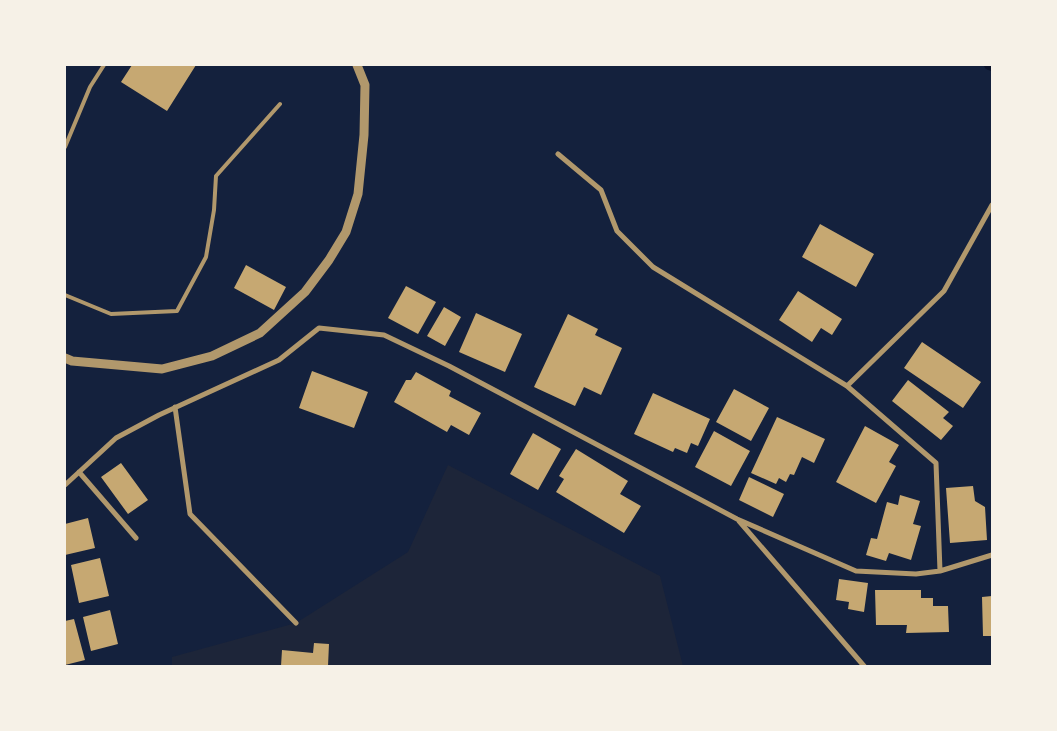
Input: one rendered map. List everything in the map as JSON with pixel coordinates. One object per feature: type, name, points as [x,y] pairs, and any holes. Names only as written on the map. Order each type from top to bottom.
[{"type":"street","points":[[65,358],[72,361],[162,369],[212,356],[260,333],[305,292],[329,260],[346,232],[358,194],[364,135],[365,85],[357,65]]},
{"type":"street","points":[[558,154],[601,190],[617,231],[653,267],[847,386],[936,463],[940,571]]},
{"type":"street","points":[[847,386],[944,291],[992,205]]},
{"type":"street","points":[[65,485],[116,438],[175,407],[279,360],[319,328],[384,335],[449,366],[737,519],[856,571],[916,574],[940,571],[992,556]]},
{"type":"street","points":[[175,407],[190,514],[296,623]]},
{"type":"street","points":[[79,472],[136,538]]},
{"type":"street","points":[[737,519],[864,666]]},
{"type":"lane","points":[[65,146],[90,86],[104,65]]},
{"type":"lane","points":[[65,295],[111,314],[177,311],[206,257],[214,210],[216,176],[280,104]]},
{"type":"shaded area","points":[[448,465],[660,576],[683,666],[172,666],[172,657],[296,623],[408,552]]},
{"type":"building","points":[[132,65],[196,65],[167,111],[121,82]]},
{"type":"building","points":[[820,224],[874,254],[856,287],[802,257]]},
{"type":"building","points":[[246,265],[286,287],[274,310],[234,288]]},
{"type":"building","points":[[406,286],[436,302],[418,334],[388,318]]},
{"type":"building","points":[[798,291],[842,319],[832,335],[821,328],[812,342],[779,320]]},
{"type":"building","points":[[444,307],[461,317],[445,346],[427,336]]},
{"type":"building","points":[[476,313],[522,334],[505,372],[459,352]]},
{"type":"building","points":[[568,314],[598,329],[595,335],[622,348],[601,395],[584,387],[575,406],[534,387]]},
{"type":"building","points":[[922,342],[981,382],[963,408],[904,368]]},
{"type":"building","points":[[312,371],[368,392],[354,428],[299,408]]},
{"type":"building","points":[[416,372],[451,391],[449,396],[481,413],[469,435],[451,425],[447,432],[394,402],[406,380],[411,380]]},
{"type":"building","points":[[908,380],[949,412],[943,418],[953,426],[941,440],[892,401]]},
{"type":"building","points":[[734,389],[769,408],[751,441],[716,422]]},
{"type":"building","points":[[653,393],[710,419],[698,446],[691,443],[687,453],[675,448],[673,452],[634,434]]},
{"type":"building","points":[[777,417],[825,439],[814,463],[802,457],[794,475],[790,474],[786,482],[779,478],[776,484],[751,473]]},
{"type":"building","points":[[865,426],[899,445],[889,462],[896,466],[876,503],[836,482]]},
{"type":"building","points":[[714,431],[750,451],[731,486],[695,467]]},
{"type":"building","points":[[533,433],[561,449],[538,490],[510,474]]},
{"type":"building","points":[[576,449],[628,481],[620,494],[641,506],[624,533],[556,492],[564,479],[559,476]]},
{"type":"building","points":[[121,463],[148,500],[128,514],[101,477]]},
{"type":"building","points":[[749,477],[784,494],[773,517],[739,500]]},
{"type":"building","points":[[973,486],[975,501],[985,507],[987,540],[950,543],[946,488]]},
{"type":"building","points":[[900,495],[920,501],[913,524],[921,526],[911,560],[889,553],[886,561],[866,555],[871,538],[877,539],[887,502],[898,505]]},
{"type":"building","points":[[88,518],[95,548],[65,555],[65,524]]},
{"type":"building","points":[[100,558],[109,596],[79,603],[71,565]]},
{"type":"building","points":[[839,579],[868,583],[864,612],[848,609],[849,602],[836,600]]},
{"type":"building","points":[[875,590],[921,590],[921,598],[933,598],[933,606],[948,606],[949,632],[906,633],[907,625],[876,625]]},
{"type":"building","points":[[992,596],[992,636],[983,636],[982,597]]},
{"type":"building","points":[[110,610],[118,644],[91,651],[83,617]]},
{"type":"building","points":[[74,619],[85,660],[65,665],[65,621]]},
{"type":"building","points":[[314,643],[329,644],[328,666],[281,666],[282,650],[313,653]]}]
